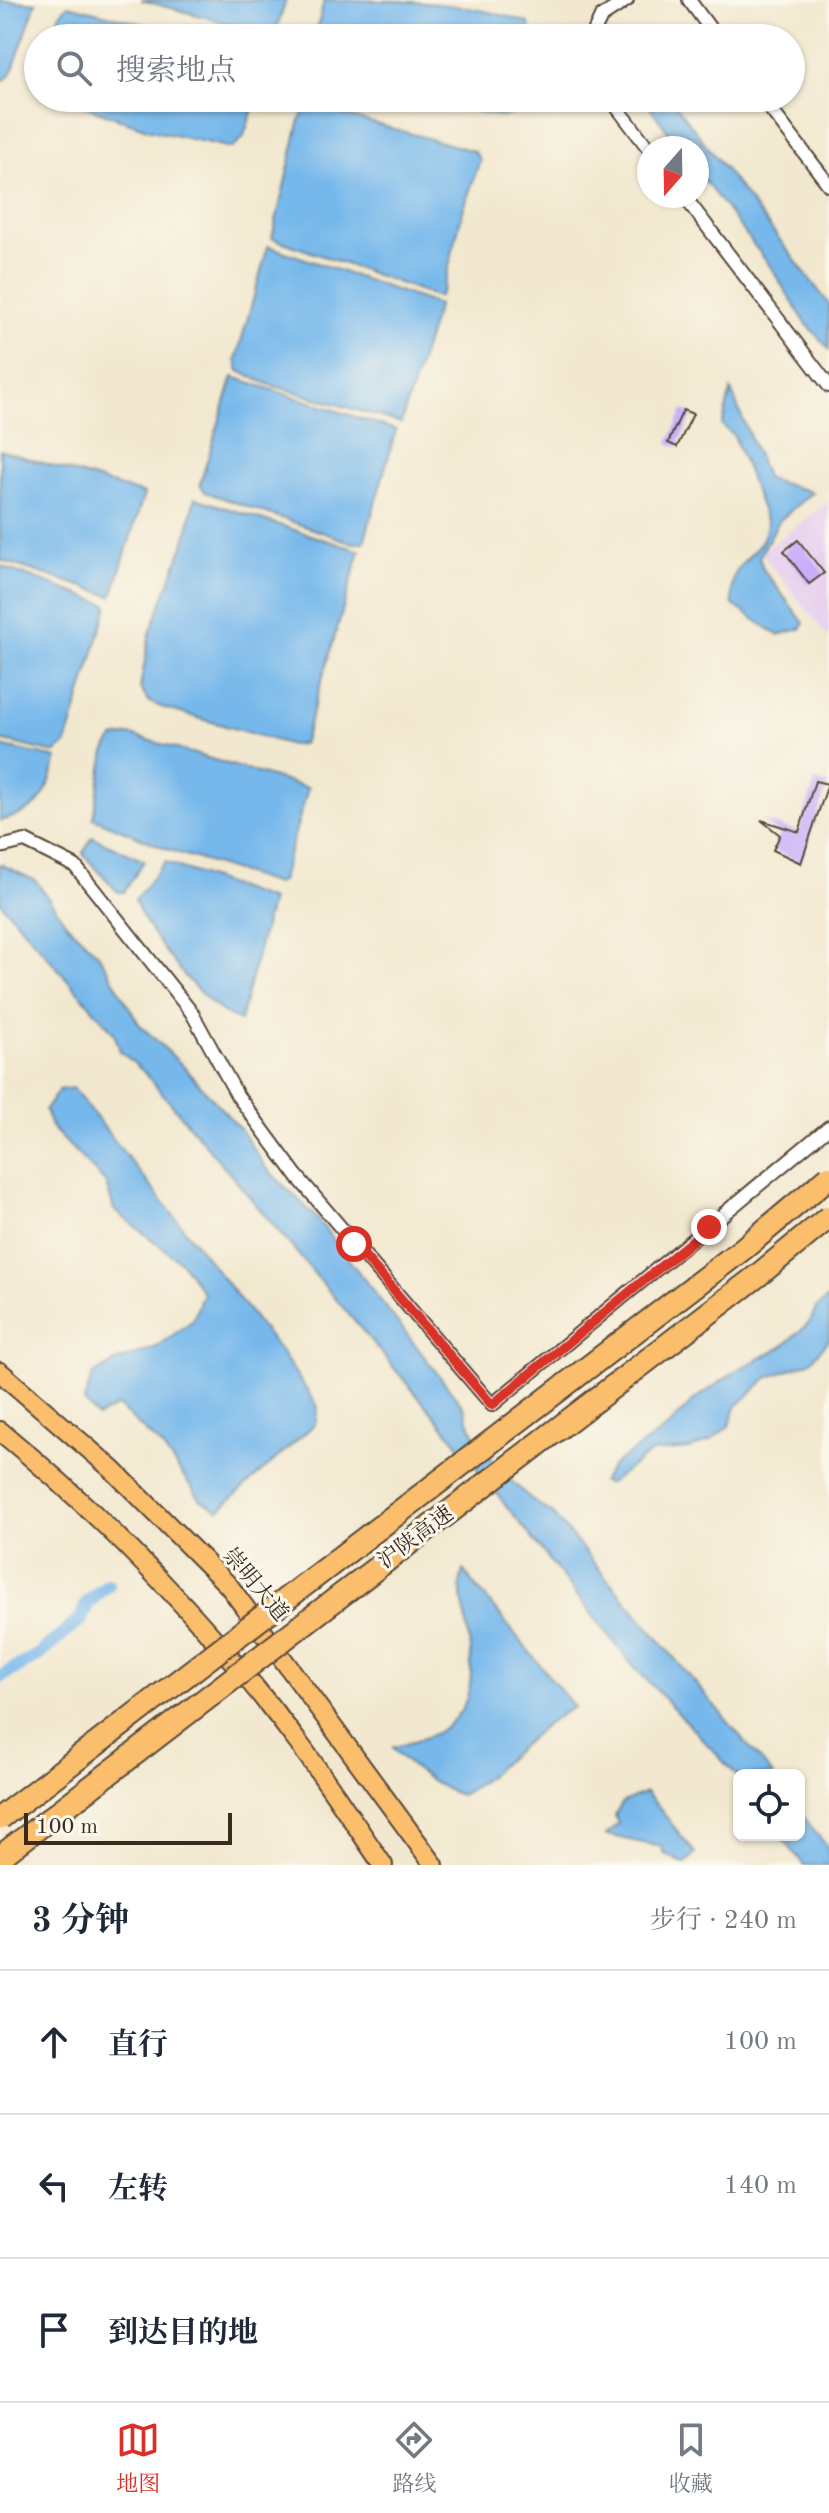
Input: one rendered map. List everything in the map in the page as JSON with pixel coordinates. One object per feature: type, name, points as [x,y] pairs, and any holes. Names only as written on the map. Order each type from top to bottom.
[{"type":"highway","name":"沪陕高速","points":[[0,1818],[744,1248],[829,1177]]},
{"type":"highway","name":"沪陕高速","points":[[0,1857],[749,1283],[829,1217]]},
{"type":"main road","name":"崇明大道","points":[[0,1372],[113,1470],[229,1586],[338,1730],[434,1865]]},
{"type":"main road","points":[[0,1431],[84,1505],[192,1617],[302,1748],[383,1865]]},
{"type":"street","points":[[598,24],[601,17],[627,0]]},
{"type":"street","points":[[689,0],[707,24]]},
{"type":"street","points":[[621,112],[639,136]]},
{"type":"street","points":[[773,112],[829,185]]},
{"type":"street","points":[[693,208],[829,386]]},
{"type":"street","points":[[0,847],[25,841],[75,866],[192,1013],[237,1095],[296,1175],[492,1405],[829,1127]]},
{"type":"shaded area","points":[[829,502],[829,638],[761,553]]},
{"type":"water","points":[[0,0],[36,3],[29,24],[24,24],[24,38],[12,72],[5,80],[0,79]]},
{"type":"water","points":[[141,0],[286,0],[278,24],[231,24]]},
{"type":"water","points":[[324,0],[402,1],[453,6],[504,15],[529,24],[318,24]]},
{"type":"water","points":[[68,5],[143,24],[57,24],[59,15]]},
{"type":"water","points":[[100,112],[252,112],[243,138],[232,148],[150,130]]},
{"type":"water","points":[[304,112],[333,112],[474,151],[480,160],[462,214],[443,290],[438,297],[272,238]]},
{"type":"water","points":[[480,112],[513,112],[502,117]]},
{"type":"water","points":[[653,112],[681,112],[699,136],[671,136]]},
{"type":"water","points":[[709,149],[829,304],[829,349],[805,322],[770,266],[709,187]]},
{"type":"water","points":[[268,246],[438,305],[401,423],[268,384],[239,371],[236,360]]},
{"type":"water","points":[[233,377],[396,430],[364,542],[353,543],[205,492],[200,484]]},
{"type":"water","points":[[731,390],[767,479],[812,492],[779,521],[759,557],[763,569],[804,623],[801,629],[778,635],[733,605],[734,576],[759,545],[767,523],[734,436],[722,425]]},
{"type":"water","points":[[0,450],[144,494],[112,596],[0,560]]},
{"type":"water","points":[[195,498],[360,551],[303,744],[291,745],[164,708],[149,702],[140,688],[150,633],[186,538]]},
{"type":"water","points":[[0,566],[108,605],[66,744],[55,753],[0,740]]},
{"type":"water","points":[[131,735],[308,788],[281,881],[276,884],[170,850],[93,818],[105,752],[113,738]]},
{"type":"water","points":[[0,746],[57,758],[45,792],[34,807],[0,821]]},
{"type":"water","points":[[92,837],[144,861],[124,892],[118,892],[83,854]]},
{"type":"water","points":[[165,862],[271,900],[240,1021],[210,1002],[194,986],[164,951],[142,915],[135,900]]},
{"type":"water","points":[[0,864],[36,881],[66,923],[99,955],[139,1024],[179,1062],[242,1131],[266,1168],[314,1215],[465,1409],[476,1437],[499,1467],[526,1495],[552,1513],[768,1769],[733,1769],[733,1772],[629,1661],[448,1432],[145,1073],[120,1051],[114,1033],[0,902]]},
{"type":"water","points":[[73,1088],[281,1352],[318,1407],[315,1424],[219,1510],[201,1500],[162,1447],[118,1406],[97,1417],[84,1401],[92,1376],[113,1363],[157,1347],[193,1320],[203,1293],[182,1263],[114,1210],[106,1183],[51,1127],[45,1110],[59,1090]]},
{"type":"water","points":[[829,1297],[829,1340],[810,1362],[767,1378],[736,1407],[729,1426],[710,1441],[690,1449],[652,1452],[608,1484],[602,1482],[612,1466],[668,1427],[694,1400],[739,1369],[782,1347],[810,1322],[816,1308]]},
{"type":"water","points":[[463,1570],[574,1707],[543,1727],[461,1795],[424,1775],[393,1747],[420,1740],[440,1730],[455,1718],[464,1704],[470,1687],[471,1667],[461,1589]]},
{"type":"water","points":[[646,1792],[695,1853],[685,1864],[663,1853],[662,1847],[606,1835],[618,1824],[615,1815],[623,1802]]},
{"type":"water","points":[[805,1819],[829,1849],[829,1865],[804,1865],[785,1841],[805,1841]]},
{"type":"building","points":[[683,410],[693,414],[677,447],[668,443]]},
{"type":"building","points":[[798,540],[824,573],[809,584],[784,551]]},
{"type":"building","points":[[815,781],[828,784],[801,863],[773,850],[780,835],[761,820],[799,832]]},
{"type":"waterway","points":[[0,1677],[38,1655],[81,1619],[88,1602],[108,1585]]},
{"type":"route","points":[[354,1244],[492,1405],[709,1227]]}]
